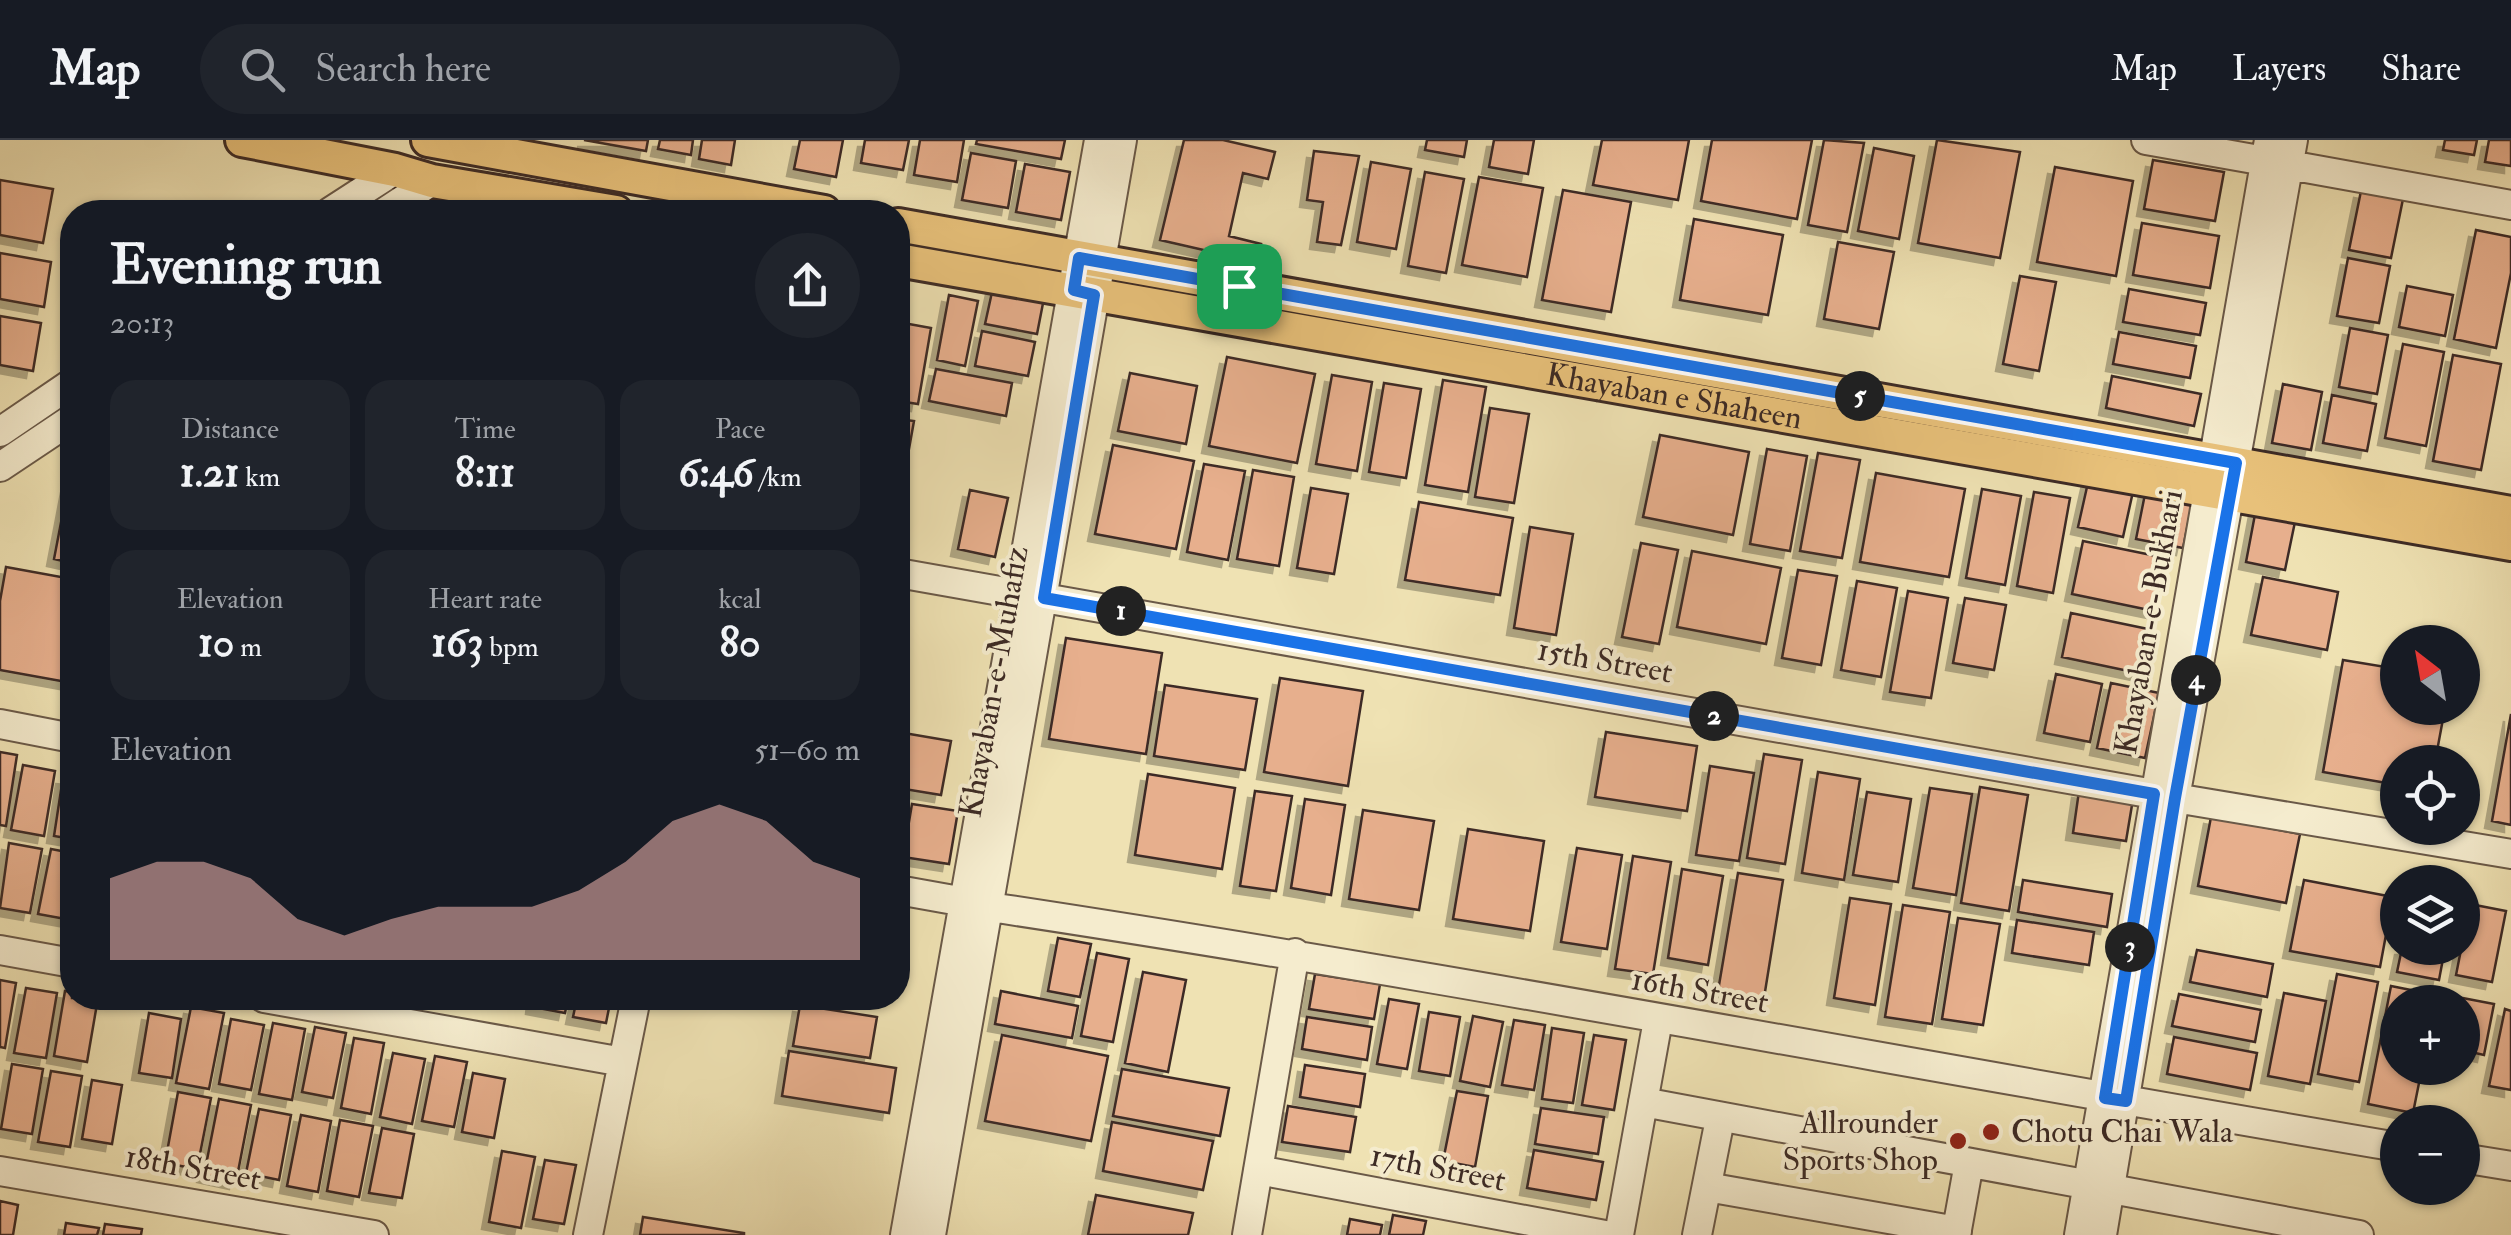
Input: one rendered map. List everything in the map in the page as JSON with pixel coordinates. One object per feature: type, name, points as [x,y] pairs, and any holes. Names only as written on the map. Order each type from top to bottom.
[{"type":"main road","points":[[242,140],[432,181],[545,200]]},
{"type":"main road","points":[[436,140],[487,145],[764,200]]},
{"type":"main road","name":"Khayaban e Shaheen","points":[[910,228],[2222,476],[2511,544]]},
{"type":"main road","name":"Khayaban e Shaheen","points":[[910,262],[2222,476],[2511,513]]},
{"type":"street","name":"Khayaban-e-Muhafiz","points":[[1090,260],[1099,140]]},
{"type":"street","name":"Khayaban-e-Muhafiz","points":[[932,1235],[948,1069],[1090,260],[1122,140]]},
{"type":"street","points":[[2146,140],[2279,151],[2511,205]]},
{"type":"street","name":"Khayaban-e-Bukhari","points":[[2102,1235],[2100,1187],[2279,151]]},
{"type":"street","points":[[349,200],[395,170]]},
{"type":"street","points":[[403,200],[432,181]]},
{"type":"street","points":[[0,432],[60,391]]},
{"type":"street","points":[[0,402],[60,414]]},
{"type":"street","points":[[0,467],[60,426]]},
{"type":"street","name":"15th Street","points":[[910,575],[2511,854]]},
{"type":"street","points":[[0,724],[60,736]]},
{"type":"street","name":"16th Street","points":[[910,892],[1296,953],[1658,1020],[2380,1144]]},
{"type":"street","points":[[0,950],[60,961]]},
{"type":"street","points":[[1246,1235],[1296,953]]},
{"type":"street","points":[[331,1010],[623,1062]]},
{"type":"street","points":[[588,1235],[634,1010]]},
{"type":"street","points":[[1619,1235],[1658,1020]]},
{"type":"street","points":[[905,1235],[948,1069]]},
{"type":"street","points":[[1643,1102],[2100,1187],[2246,1225],[2359,1235]]},
{"type":"street","points":[[1698,1235],[1720,1119]]},
{"type":"street","points":[[2480,1161],[2511,1166]]},
{"type":"street","points":[[1707,1187],[1957,1233],[1970,1163]]},
{"type":"street","name":"17th Street","points":[[1258,1170],[1606,1235]]},
{"type":"street","name":"18th Street","points":[[0,1171],[374,1235]]},
{"type":"street","name":"Khayaban-e-Bukhari","points":[[2079,1235],[2100,1187]]},
{"type":"building","points":[[584,140],[648,140],[646,151]]},
{"type":"building","points":[[660,140],[693,140],[691,155],[658,149]]},
{"type":"building","points":[[702,140],[735,140],[731,165],[699,159]]},
{"type":"building","points":[[800,140],[843,140],[836,177],[794,169]]},
{"type":"building","points":[[865,140],[909,140],[903,170],[861,163]]},
{"type":"building","points":[[920,140],[964,140],[957,182],[914,175]]},
{"type":"building","points":[[977,140],[1065,140],[1061,159],[976,144]]},
{"type":"building","points":[[1184,140],[1223,140],[1275,152],[1268,179],[1243,173],[1229,236],[1261,244],[1256,262],[1160,240]]},
{"type":"building","points":[[1427,140],[1467,140],[1464,157],[1425,150]]},
{"type":"building","points":[[1494,140],[1534,140],[1528,174],[1489,167]]},
{"type":"building","points":[[1602,140],[1689,140],[1678,200],[1593,185]]},
{"type":"building","points":[[1712,140],[1812,140],[1797,219],[1701,201]]},
{"type":"building","points":[[1824,140],[1864,143],[1847,232],[1808,225]]},
{"type":"building","points":[[1937,140],[2020,152],[2000,258],[1918,243]]},
{"type":"building","points":[[2445,140],[2477,140],[2474,155],[2443,150]]},
{"type":"building","points":[[2489,140],[2511,140],[2511,166],[2485,162]]},
{"type":"building","points":[[1874,148],[1914,156],[1899,239],[1858,231]]},
{"type":"building","points":[[1314,151],[1359,156],[1341,245],[1317,242],[1323,202],[1307,200]]},
{"type":"building","points":[[971,153],[1016,161],[1008,208],[962,200]]},
{"type":"building","points":[[2153,160],[2224,172],[2215,221],[2144,209]]},
{"type":"building","points":[[1371,162],[1411,169],[1396,249],[1357,242]]},
{"type":"building","points":[[1025,164],[1070,172],[1061,220],[1016,212]]},
{"type":"building","points":[[2055,167],[2133,181],[2116,276],[2037,262]]},
{"type":"building","points":[[1425,172],[1464,179],[1446,273],[1408,266]]},
{"type":"building","points":[[1479,177],[1543,188],[1527,277],[1462,265]]},
{"type":"building","points":[[0,180],[53,189],[43,243],[0,235]]},
{"type":"building","points":[[1563,190],[1631,202],[1611,312],[1542,300]]},
{"type":"building","points":[[2361,191],[2403,199],[2391,258],[2349,250]]},
{"type":"building","points":[[1694,219],[1783,235],[1768,315],[1680,300]]},
{"type":"building","points":[[2142,223],[2219,236],[2210,288],[2133,275]]},
{"type":"building","points":[[2476,230],[2511,237],[2511,273],[2496,348],[2454,339]]},
{"type":"building","points":[[1838,242],[1894,252],[1879,329],[1824,319]]},
{"type":"building","points":[[0,253],[51,262],[44,307],[0,299]]},
{"type":"building","points":[[2348,258],[2390,266],[2379,323],[2337,316]]},
{"type":"building","points":[[2020,276],[2056,282],[2039,371],[2003,364]]},
{"type":"building","points":[[994,283],[1045,293],[1037,334],[985,324]]},
{"type":"building","points":[[2407,286],[2453,295],[2445,336],[2399,327]]},
{"type":"building","points":[[2129,289],[2206,303],[2200,335],[2123,322]]},
{"type":"building","points":[[949,295],[978,301],[965,366],[937,360]]},
{"type":"building","points":[[0,316],[41,323],[33,371],[0,365]]},
{"type":"building","points":[[910,324],[931,328],[918,404],[910,403]]},
{"type":"building","points":[[2350,328],[2388,335],[2377,394],[2339,387]]},
{"type":"building","points":[[982,331],[1035,342],[1028,376],[975,366]]},
{"type":"building","points":[[2119,332],[2196,346],[2190,378],[2113,364]]},
{"type":"building","points":[[2403,344],[2444,352],[2426,446],[2385,438]]},
{"type":"building","points":[[2453,355],[2501,364],[2481,470],[2433,461]]},
{"type":"building","points":[[1227,357],[1315,374],[1297,463],[1209,446]]},
{"type":"building","points":[[936,369],[1012,383],[1006,416],[929,401]]},
{"type":"building","points":[[1130,373],[1197,386],[1186,444],[1118,431]]},
{"type":"building","points":[[1332,375],[1372,382],[1357,471],[1316,464]]},
{"type":"building","points":[[2112,376],[2201,394],[2194,426],[2106,408]]},
{"type":"building","points":[[1443,380],[1486,387],[1468,492],[1425,485]]},
{"type":"building","points":[[1384,383],[1421,389],[1406,478],[1369,472]]},
{"type":"building","points":[[2283,384],[2322,392],[2311,450],[2272,443]]},
{"type":"building","points":[[2332,395],[2376,404],[2367,451],[2323,443]]},
{"type":"building","points":[[1490,408],[1529,414],[1514,503],[1475,497]]},
{"type":"building","points":[[1660,435],[1749,452],[1733,535],[1643,517]]},
{"type":"building","points":[[1113,445],[1194,461],[1176,549],[1095,534]]},
{"type":"building","points":[[1767,449],[1807,456],[1790,551],[1750,544]]},
{"type":"building","points":[[1818,453],[1860,460],[1842,558],[1800,551]]},
{"type":"building","points":[[1204,464],[1245,471],[1228,560],[1187,552]]},
{"type":"building","points":[[1253,470],[1294,477],[1279,566],[1237,559]]},
{"type":"building","points":[[1876,473],[1965,489],[1949,577],[1860,562]]},
{"type":"building","points":[[2089,478],[2134,487],[2123,537],[2078,527]]},
{"type":"building","points":[[1311,488],[1348,494],[1334,574],[1297,568]]},
{"type":"building","points":[[1982,489],[2021,496],[2005,585],[1966,578]]},
{"type":"building","points":[[2146,489],[2193,499],[2183,548],[2136,539]]},
{"type":"building","points":[[970,490],[1008,498],[995,557],[958,549]]},
{"type":"building","points":[[2034,492],[2070,498],[2053,593],[2017,586]]},
{"type":"building","points":[[1419,502],[1513,518],[1500,595],[1405,580]]},
{"type":"building","points":[[2256,509],[2296,517],[2285,570],[2246,562]]},
{"type":"building","points":[[1530,527],[1573,534],[1556,635],[1514,628]]},
{"type":"building","points":[[60,528],[60,560],[54,559]]},
{"type":"building","points":[[2083,541],[2166,558],[2154,611],[2072,594]]},
{"type":"building","points":[[1641,543],[1678,550],[1659,644],[1622,637]]},
{"type":"building","points":[[1692,551],[1781,568],[1766,644],[1677,627]]},
{"type":"building","points":[[6,567],[60,577],[60,681],[0,670],[0,601]]},
{"type":"building","points":[[1798,570],[1837,576],[1821,665],[1782,658]]},
{"type":"building","points":[[2263,577],[2338,592],[2327,650],[2251,635]]},
{"type":"building","points":[[1857,581],[1897,588],[1881,677],[1841,670]]},
{"type":"building","points":[[1908,591],[1948,598],[1931,698],[1890,692]]},
{"type":"building","points":[[1965,598],[2006,605],[1994,670],[1953,663]]},
{"type":"building","points":[[2071,613],[2148,629],[2138,673],[2062,657]]},
{"type":"building","points":[[1066,638],[1162,653],[1146,754],[1049,739]]},
{"type":"building","points":[[2343,660],[2380,666],[2380,725],[2442,725],[2438,745],[2380,745],[2380,782],[2323,772]]},
{"type":"building","points":[[2056,674],[2102,684],[2090,742],[2044,733]]},
{"type":"building","points":[[1280,678],[1363,691],[1348,786],[1264,772]]},
{"type":"building","points":[[2111,683],[2159,693],[2145,758],[2097,748]]},
{"type":"building","points":[[1165,685],[1257,699],[1245,770],[1154,756]]},
{"type":"building","points":[[2511,714],[2511,825],[2492,821]]},
{"type":"building","points":[[1606,732],[1697,746],[1687,811],[1595,797]]},
{"type":"building","points":[[910,734],[951,741],[941,795],[910,790]]},
{"type":"building","points":[[0,752],[17,755],[6,826],[0,825]]},
{"type":"building","points":[[1764,754],[1802,760],[1785,864],[1747,858]]},
{"type":"building","points":[[23,765],[55,771],[44,836],[11,830]]},
{"type":"building","points":[[1710,766],[1754,773],[1739,861],[1696,855]]},
{"type":"building","points":[[1818,772],[1860,779],[1844,880],[1802,873]]},
{"type":"building","points":[[1148,774],[1235,788],[1222,869],[1135,855]]},
{"type":"building","points":[[1980,787],[2028,795],[2009,911],[1961,903]]},
{"type":"building","points":[[1930,788],[1972,794],[1956,895],[1913,888]]},
{"type":"building","points":[[1255,791],[1292,796],[1276,891],[1240,886]]},
{"type":"building","points":[[2079,791],[2133,799],[2126,841],[2073,833]]},
{"type":"building","points":[[1867,792],[1911,799],[1898,882],[1853,875]]},
{"type":"building","points":[[60,797],[60,837],[54,836]]},
{"type":"building","points":[[1305,799],[1345,805],[1331,895],[1291,888]]},
{"type":"building","points":[[912,804],[958,811],[949,864],[910,858]]},
{"type":"building","points":[[1363,810],[1434,821],[1419,910],[1349,899]]},
{"type":"building","points":[[2211,817],[2300,834],[2286,903],[2198,886]]},
{"type":"building","points":[[1468,829],[1544,841],[1530,931],[1453,919]]},
{"type":"building","points":[[9,843],[42,849],[30,913],[0,908]]},
{"type":"building","points":[[1577,848],[1622,855],[1607,949],[1561,942]]},
{"type":"building","points":[[51,849],[60,851],[60,918],[38,914]]},
{"type":"building","points":[[1633,856],[1671,862],[1653,974],[1615,969]]},
{"type":"building","points":[[1682,869],[1723,876],[1708,965],[1668,958]]},
{"type":"building","points":[[1738,873],[1783,880],[1764,998],[1718,991]]},
{"type":"building","points":[[2023,880],[2112,894],[2107,927],[2018,912]]},
{"type":"building","points":[[2304,880],[2380,895],[2380,967],[2290,951]]},
{"type":"building","points":[[1850,898],[1891,904],[1875,1005],[1834,998]]},
{"type":"building","points":[[1903,905],[1950,912],[1932,1024],[1885,1017]]},
{"type":"building","points":[[2480,906],[2506,911],[2492,982],[2456,975],[2458,965],[2480,965]]},
{"type":"building","points":[[1958,918],[2000,924],[1983,1025],[1942,1019]]},
{"type":"building","points":[[2017,920],[2094,932],[2089,965],[2012,953]]},
{"type":"building","points":[[1058,938],[1091,944],[1080,997],[1048,991]]},
{"type":"building","points":[[2197,950],[2273,964],[2267,997],[2190,982]]},
{"type":"building","points":[[1097,953],[1129,959],[1113,1042],[1081,1036]]},
{"type":"building","points":[[2398,965],[2442,965],[2439,980],[2397,972]]},
{"type":"building","points":[[1143,972],[1186,980],[1168,1072],[1125,1063]]},
{"type":"building","points":[[1315,974],[1380,984],[1374,1019],[1309,1009]]},
{"type":"building","points":[[2337,974],[2378,982],[2359,1082],[2318,1074]]},
{"type":"building","points":[[0,980],[16,983],[5,1048],[0,1047]]},
{"type":"building","points":[[26,988],[57,993],[46,1058],[14,1053]]},
{"type":"building","points":[[1001,991],[1078,1006],[1072,1038],[995,1024]]},
{"type":"building","points":[[2284,993],[2326,1001],[2310,1084],[2268,1076]]},
{"type":"building","points":[[2179,994],[2261,1010],[2255,1042],[2172,1026]]},
{"type":"building","points":[[1389,999],[1419,1004],[1407,1069],[1377,1064]]},
{"type":"building","points":[[2480,1001],[2494,1004],[2484,1055],[2480,1054]]},
{"type":"building","points":[[2505,1009],[2511,1011],[2511,1090],[2489,1086]]},
{"type":"building","points":[[62,1010],[96,1010],[87,1062],[54,1056]]},
{"type":"building","points":[[190,1010],[224,1013],[209,1089],[176,1083]]},
{"type":"building","points":[[574,1010],[609,1010],[606,1023],[573,1017]]},
{"type":"building","points":[[799,1010],[877,1017],[870,1058],[793,1046]]},
{"type":"building","points":[[1429,1012],[1460,1017],[1450,1076],[1419,1071]]},
{"type":"building","points":[[149,1013],[181,1019],[172,1078],[139,1073]]},
{"type":"building","points":[[1473,1016],[1503,1022],[1490,1087],[1460,1081]]},
{"type":"building","points":[[1307,1017],[1372,1027],[1367,1060],[1302,1049]]},
{"type":"building","points":[[231,1019],[264,1025],[251,1090],[219,1084]]},
{"type":"building","points":[[1514,1020],[1545,1025],[1534,1090],[1502,1085]]},
{"type":"building","points":[[273,1023],[305,1029],[292,1100],[259,1094]]},
{"type":"building","points":[[315,1027],[346,1033],[333,1098],[302,1092]]},
{"type":"building","points":[[1552,1028],[1584,1033],[1573,1103],[1542,1099]]},
{"type":"building","points":[[1002,1035],[1108,1056],[1091,1141],[985,1121]]},
{"type":"building","points":[[1594,1035],[1626,1040],[1614,1110],[1582,1105]]},
{"type":"building","points":[[2174,1037],[2257,1053],[2250,1090],[2167,1074]]},
{"type":"building","points":[[354,1038],[384,1043],[371,1114],[341,1108]]},
{"type":"building","points":[[2380,1042],[2380,1085],[2419,1085],[2415,1105],[2368,1104]]},
{"type":"building","points":[[789,1051],[896,1068],[889,1113],[782,1096]]},
{"type":"building","points":[[393,1053],[425,1059],[412,1124],[380,1117]]},
{"type":"building","points":[[435,1056],[467,1062],[454,1127],[422,1121]]},
{"type":"building","points":[[12,1064],[43,1069],[32,1134],[1,1129]]},
{"type":"building","points":[[1305,1065],[1365,1074],[1360,1107],[1300,1097]]},
{"type":"building","points":[[1122,1069],[1229,1088],[1220,1136],[1113,1116]]},
{"type":"building","points":[[51,1071],[82,1076],[70,1147],[38,1142]]},
{"type":"building","points":[[473,1073],[505,1079],[494,1138],[462,1132]]},
{"type":"building","points":[[92,1080],[122,1085],[112,1144],[82,1139]]},
{"type":"building","points":[[1457,1091],[1488,1096],[1475,1167],[1443,1161]]},
{"type":"building","points":[[178,1092],[211,1098],[197,1169],[165,1163]]},
{"type":"building","points":[[219,1099],[251,1105],[236,1182],[204,1175]]},
{"type":"building","points":[[1288,1106],[1356,1117],[1350,1152],[1282,1142]]},
{"type":"building","points":[[1541,1108],[1604,1117],[1598,1154],[1535,1144]]},
{"type":"building","points":[[259,1109],[291,1115],[279,1180],[246,1173]]},
{"type":"building","points":[[301,1115],[331,1121],[318,1192],[287,1186]]},
{"type":"building","points":[[340,1120],[373,1126],[359,1197],[327,1191]]},
{"type":"building","points":[[1112,1122],[1213,1141],[1203,1190],[1103,1171]]},
{"type":"building","points":[[382,1128],[414,1134],[402,1198],[369,1193]]},
{"type":"building","points":[[1534,1150],[1603,1162],[1596,1200],[1527,1188]]},
{"type":"building","points":[[502,1151],[535,1157],[521,1228],[489,1222]]},
{"type":"building","points":[[545,1160],[576,1165],[564,1224],[533,1219]]},
{"type":"building","points":[[1096,1195],[1193,1213],[1188,1235],[1088,1235]]},
{"type":"building","points":[[0,1201],[18,1205],[13,1235],[0,1235]]},
{"type":"building","points":[[1393,1215],[1426,1221],[1423,1235],[1389,1235]]},
{"type":"building","points":[[643,1217],[744,1233],[744,1235],[640,1235]]},
{"type":"building","points":[[1350,1219],[1382,1225],[1380,1235],[1347,1235]]},
{"type":"building","points":[[66,1223],[99,1228],[97,1235],[64,1235]]},
{"type":"building","points":[[105,1224],[142,1229],[141,1235],[103,1235]]},
{"type":"place","name":"Chotu Chai Wala","points":[[1991,1132]]},
{"type":"place","name":"Allrounder Sports Shop","points":[[1958,1141]]},
{"type":"route","points":[[1079,258],[1239,286],[2236,463],[2175,798],[2126,1101],[2105,1098],[2154,794],[1044,598],[1094,295],[1074,290],[1079,258]]}]
